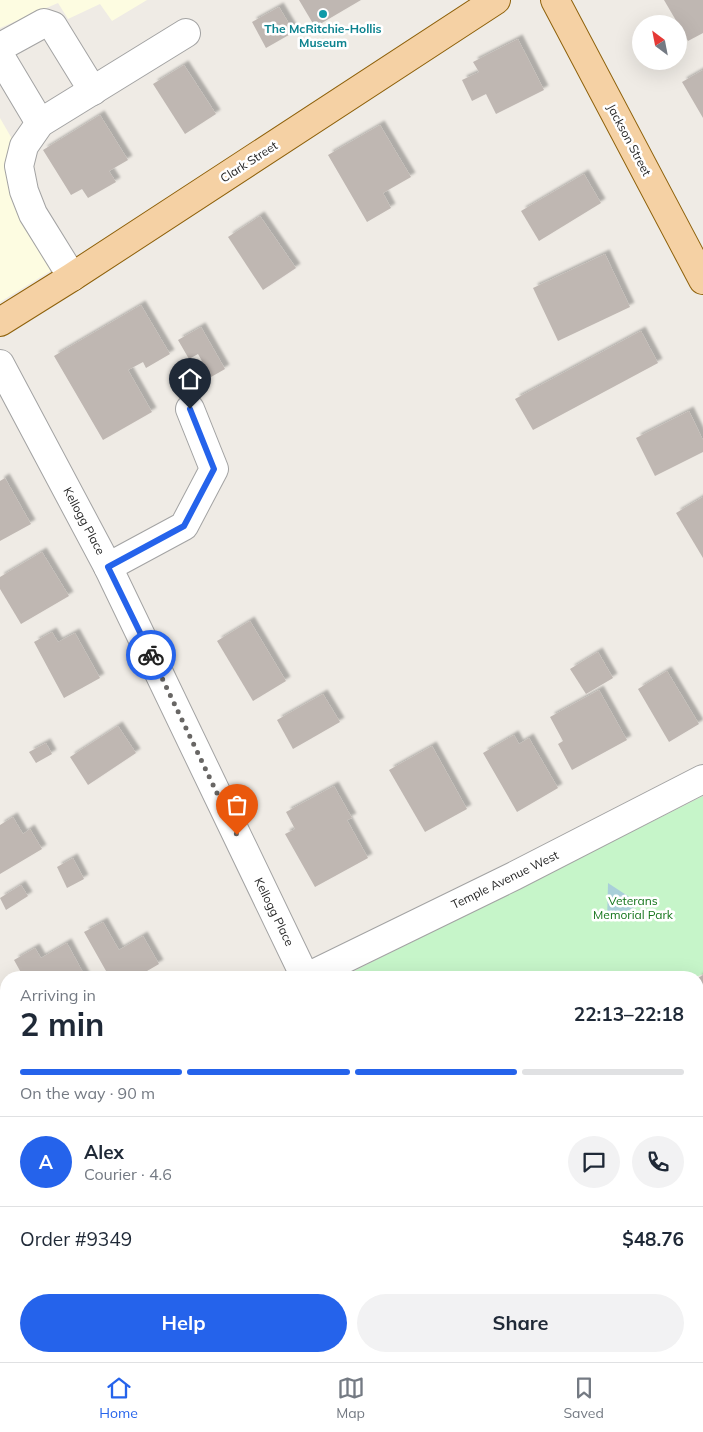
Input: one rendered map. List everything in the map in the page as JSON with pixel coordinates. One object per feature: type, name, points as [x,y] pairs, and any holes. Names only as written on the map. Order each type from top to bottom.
[{"type":"main road","name":"Clark Street","points":[[0,322],[496,0]]},
{"type":"main road","name":"Jackson Street","points":[[556,0],[703,280]]},
{"type":"street","points":[[40,124],[0,54],[2,46],[44,23],[51,24],[93,91]]},
{"type":"street","points":[[72,277],[33,214],[19,166],[24,146],[40,124],[186,33]]},
{"type":"street","name":"Kellogg Place","points":[[0,364],[108,567],[302,971]]},
{"type":"street","points":[[108,567],[184,526],[214,469],[190,409]]},
{"type":"street","name":"Temple Avenue West","points":[[317,971],[514,876],[703,778]]},
{"type":"shaded area","points":[[0,0],[147,0],[112,21],[100,4],[68,19],[58,3],[0,28]]},
{"type":"shaded area","points":[[0,118],[15,144],[52,270],[0,302]]},
{"type":"green space","name":"Veterans Memorial Park","points":[[703,796],[703,971],[354,971]]},
{"type":"water","points":[[608,883],[640,904],[607,922]]},
{"type":"building","name":"The McRitchie-Hollis Museum","points":[[299,0],[361,0],[315,27]]},
{"type":"building","points":[[664,0],[703,0],[703,33],[688,41],[688,15],[673,15]]},
{"type":"building","points":[[279,7],[294,32],[266,48],[252,22]]},
{"type":"building","points":[[518,39],[544,90],[496,114],[486,94],[472,101],[462,80],[479,72],[473,62]]},
{"type":"building","points":[[184,65],[216,114],[185,134],[153,84]]},
{"type":"building","points":[[703,70],[703,118],[682,82]]},
{"type":"building","points":[[100,115],[128,160],[109,171],[116,182],[88,198],[82,189],[71,195],[43,150]]},
{"type":"building","points":[[380,125],[411,177],[383,193],[391,208],[367,222],[328,155]]},
{"type":"building","points":[[584,174],[601,203],[539,241],[521,211]]},
{"type":"building","points":[[260,216],[296,268],[263,290],[228,237]]},
{"type":"building","points":[[605,254],[630,307],[558,341],[533,288]]},
{"type":"building","points":[[141,305],[170,354],[146,368],[143,362],[128,370],[152,412],[103,440],[54,356]]},
{"type":"building","points":[[201,327],[225,369],[211,377],[198,354],[189,359],[178,340]]},
{"type":"building","points":[[641,331],[658,363],[533,430],[515,399]]},
{"type":"building","points":[[689,411],[703,440],[703,452],[655,476],[636,438]]},
{"type":"building","points":[[5,478],[31,524],[0,541],[0,481]]},
{"type":"building","points":[[703,497],[703,558],[676,513]]},
{"type":"building","points":[[42,552],[69,596],[21,624],[0,589],[0,577]]},
{"type":"building","points":[[250,621],[286,681],[253,701],[217,641]]},
{"type":"building","points":[[52,632],[58,642],[75,633],[100,678],[64,698],[34,642]]},
{"type":"building","points":[[598,652],[613,678],[586,694],[570,669]]},
{"type":"building","points":[[667,671],[699,724],[669,742],[638,689]]},
{"type":"building","points":[[599,690],[627,740],[572,770],[558,744],[563,741],[550,717]]},
{"type":"building","points":[[323,694],[340,722],[293,749],[277,720]]},
{"type":"building","points":[[118,726],[136,753],[88,785],[70,757]]},
{"type":"building","points":[[514,735],[519,744],[529,738],[558,788],[517,812],[483,753]]},
{"type":"building","points":[[46,743],[52,754],[36,763],[29,752]]},
{"type":"building","points":[[432,746],[467,809],[425,832],[389,770]]},
{"type":"building","points":[[334,786],[352,818],[347,820],[368,858],[315,887],[285,834],[295,829],[286,812]]},
{"type":"building","points":[[13,817],[23,834],[30,829],[42,849],[0,874],[0,825]]},
{"type":"building","points":[[73,858],[84,879],[67,888],[57,867]]},
{"type":"building","points":[[21,885],[28,896],[6,910],[0,898]]},
{"type":"building","points":[[103,922],[119,950],[143,936],[159,964],[147,971],[106,971],[84,932]]},
{"type":"building","points":[[67,943],[82,971],[20,971],[14,960],[35,948],[41,958]]},
{"type":"way so far","points":[[151,655],[237,835]]},
{"type":"place","name":"The McRitchie-Hollis Museum","points":[[323,14]]},
{"type":"route","points":[[151,655],[108,567],[184,526],[214,469],[190,409]]}]
